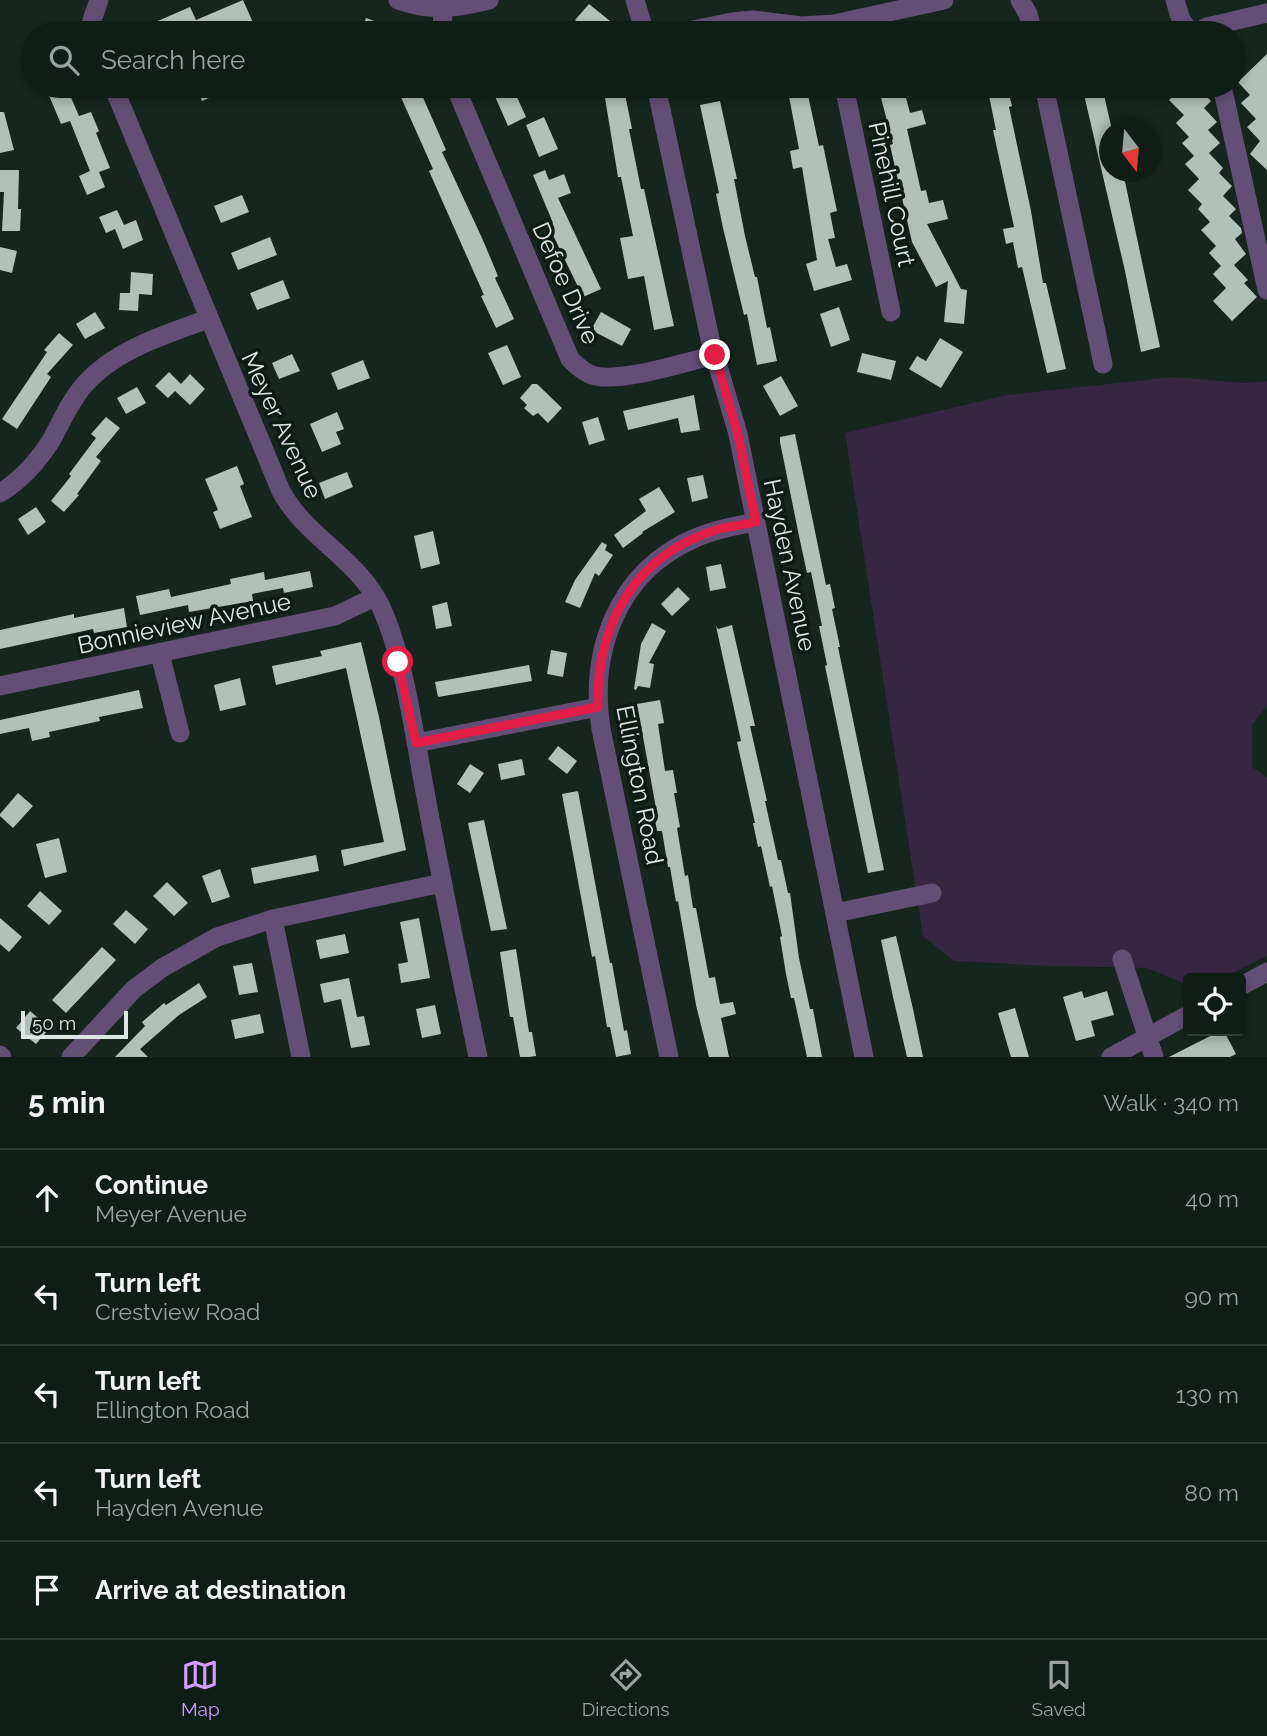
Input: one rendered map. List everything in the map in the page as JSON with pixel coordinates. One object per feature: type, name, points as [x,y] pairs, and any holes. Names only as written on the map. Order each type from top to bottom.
[{"type":"street","points":[[92,21],[99,0]]},
{"type":"street","points":[[398,0],[443,9],[489,0]]},
{"type":"street","points":[[635,0],[641,21]]},
{"type":"street","points":[[864,21],[944,0]]},
{"type":"street","points":[[1020,0],[1030,21]]},
{"type":"street","points":[[1175,0],[1182,21]]},
{"type":"street","points":[[1233,21],[1267,13],[1263,0]]},
{"type":"street","points":[[442,21],[443,9]]},
{"type":"street","points":[[742,21],[761,21]]},
{"type":"street","name":"Meyer Avenue","points":[[118,98],[208,319],[289,506],[299,519],[346,562],[375,597],[388,626],[416,743],[478,1057]]},
{"type":"street","name":"Defoe Drive","points":[[460,98],[570,359],[591,375],[610,378],[715,355]]},
{"type":"street","name":"Hayden Avenue","points":[[659,98],[715,355],[738,435],[864,1057]]},
{"type":"street","name":"Pinehill Court","points":[[846,98],[891,312]]},
{"type":"street","points":[[1047,98],[1103,363]]},
{"type":"street","points":[[1225,98],[1267,290]]},
{"type":"street","points":[[0,493],[38,459],[51,441],[71,402],[100,368],[150,341],[208,319]]},
{"type":"street","name":"Ellington Road","points":[[669,1057],[598,707],[599,664],[612,619],[632,588],[666,554],[692,539],[720,529],[756,522]]},
{"type":"street","name":"Bonnieview Avenue","points":[[0,686],[335,616],[375,597]]},
{"type":"street","points":[[160,654],[180,733]]},
{"type":"street","points":[[416,743],[598,707]]},
{"type":"street","points":[[71,1057],[134,989],[162,968],[217,937],[273,919],[442,883]]},
{"type":"street","points":[[835,913],[932,893]]},
{"type":"street","points":[[273,919],[301,1057]]},
{"type":"street","points":[[1122,959],[1154,1057]]},
{"type":"street","points":[[1246,983],[1267,972]]},
{"type":"street","points":[[1111,1057],[1183,1018]]},
{"type":"shaded area","points":[[1173,377],[1245,383],[1267,381],[1267,706],[1252,725],[1252,767],[1267,777],[1267,956],[1233,973],[1183,973],[1183,983],[1147,968],[954,961],[923,936],[845,433],[1007,395]]},
{"type":"building","points":[[243,0],[252,21],[158,21],[190,7],[196,20]]},
{"type":"building","points":[[589,4],[610,21],[576,21]]},
{"type":"building","points":[[1267,54],[1267,170],[1250,154],[1260,141],[1247,127],[1256,119],[1241,103],[1250,95],[1246,91],[1246,74]]},
{"type":"building","points":[[50,98],[71,98],[79,116],[91,112],[110,168],[99,172],[105,187],[87,195],[79,176],[90,171],[70,121],[61,124]]},
{"type":"building","points":[[401,98],[423,98],[446,150],[442,152],[498,276],[495,278],[514,319],[496,328],[429,171],[433,169]]},
{"type":"building","points":[[496,98],[517,98],[526,117],[508,126]]},
{"type":"building","points":[[605,98],[626,98],[641,189],[644,189],[674,326],[654,330],[644,276],[628,279],[620,238],[633,236],[621,177],[618,177]]},
{"type":"building","points":[[789,98],[809,98],[819,146],[823,145],[837,211],[830,213],[835,238],[828,239],[836,267],[847,264],[852,280],[814,291],[806,264],[817,260],[802,167],[793,169],[790,151],[799,149]]},
{"type":"building","points":[[881,98],[906,98],[910,113],[922,110],[926,124],[907,129],[921,191],[926,190],[929,203],[943,200],[948,219],[927,224],[961,289],[967,290],[964,324],[944,322],[948,281],[936,287],[912,242],[890,145],[893,144]]},
{"type":"building","points":[[989,98],[1010,98],[1012,106],[1009,107],[1043,283],[1046,283],[1066,369],[1047,373],[1022,267],[1018,268],[1013,242],[1006,244],[1003,229],[1014,227],[993,130],[996,130]]},
{"type":"building","points":[[1085,98],[1105,98],[1110,119],[1099,119],[1099,159]]},
{"type":"building","points":[[1208,98],[1211,101],[1204,108],[1217,122],[1208,130],[1220,143],[1209,153],[1223,168],[1219,173],[1232,186],[1223,196],[1236,209],[1229,216],[1241,228],[1242,233],[1235,239],[1246,254],[1234,265],[1248,280],[1244,283],[1257,297],[1232,321],[1213,301],[1226,288],[1213,274],[1221,266],[1209,253],[1216,246],[1201,230],[1210,222],[1198,209],[1202,204],[1188,190],[1199,179],[1185,164],[1194,156],[1182,143],[1189,137],[1176,123],[1184,115],[1169,100]]},
{"type":"building","points":[[720,101],[737,179],[734,179],[745,236],[777,361],[757,365],[747,314],[744,315],[723,228],[716,194],[719,193],[700,105]]},
{"type":"building","points":[[0,112],[4,112],[14,150],[0,153]]},
{"type":"building","points":[[544,117],[558,149],[539,157],[526,125]]},
{"type":"building","points":[[0,170],[19,170],[20,231],[2,231],[4,192],[0,192]]},
{"type":"building","points":[[545,170],[549,180],[564,174],[571,193],[558,198],[601,289],[583,297],[548,225],[553,223],[533,175]]},
{"type":"building","points":[[1104,182],[1125,182],[1160,347],[1141,352]]},
{"type":"building","points":[[242,195],[249,212],[221,223],[214,206]]},
{"type":"building","points":[[117,210],[124,225],[136,220],[143,240],[123,249],[115,229],[106,233],[99,217]]},
{"type":"building","points":[[270,237],[277,255],[238,270],[231,253]]},
{"type":"building","points":[[0,247],[17,251],[12,273],[0,270]]},
{"type":"building","points":[[131,272],[153,274],[152,295],[139,294],[138,311],[119,310],[120,293],[130,293]]},
{"type":"building","points":[[283,280],[290,298],[257,310],[250,293]]},
{"type":"building","points":[[839,307],[850,340],[831,347],[820,314]]},
{"type":"building","points":[[95,312],[105,328],[85,339],[76,324]]},
{"type":"building","points":[[601,312],[631,329],[622,346],[591,330]]},
{"type":"building","points":[[59,333],[73,345],[47,374],[51,377],[17,429],[2,419],[47,352],[44,350]]},
{"type":"building","points":[[940,338],[963,352],[941,388],[909,369],[917,356],[926,361]]},
{"type":"building","points":[[507,345],[521,377],[503,385],[488,353]]},
{"type":"building","points":[[862,353],[896,361],[891,380],[857,372]]},
{"type":"building","points":[[292,354],[300,371],[279,379],[272,363]]},
{"type":"building","points":[[363,360],[370,378],[338,390],[331,373]]},
{"type":"building","points":[[169,372],[181,384],[190,374],[205,389],[190,405],[175,391],[168,398],[155,386]]},
{"type":"building","points":[[781,376],[798,406],[780,416],[763,386]]},
{"type":"building","points":[[532,384],[537,384],[562,408],[548,423],[538,413],[533,416],[524,408],[527,405],[520,398]]},
{"type":"building","points":[[137,387],[146,403],[126,414],[117,398]]},
{"type":"building","points":[[694,395],[700,430],[681,433],[678,418],[628,430],[623,411]]},
{"type":"building","points":[[337,412],[344,429],[336,432],[341,444],[322,452],[310,424]]},
{"type":"building","points":[[106,417],[120,428],[96,457],[101,461],[77,494],[79,495],[64,512],[51,501],[96,438],[91,434]]},
{"type":"building","points":[[598,417],[605,440],[589,445],[582,422]]},
{"type":"building","points":[[795,434],[826,585],[830,584],[835,608],[832,609],[838,647],[884,870],[868,873],[825,666],[827,665],[819,626],[822,626],[811,572],[807,573],[780,442],[780,437]]},
{"type":"building","points":[[237,466],[244,484],[240,486],[252,517],[220,529],[213,512],[218,510],[205,479]]},
{"type":"building","points":[[347,472],[353,487],[325,499],[319,483]]},
{"type":"building","points":[[703,475],[708,498],[692,502],[687,478]]},
{"type":"building","points":[[659,487],[675,512],[642,532],[623,548],[614,535],[646,511],[639,499]]},
{"type":"building","points":[[36,507],[46,522],[28,535],[18,519]]},
{"type":"building","points":[[433,531],[440,564],[421,569],[414,536]]},
{"type":"building","points":[[602,542],[607,545],[605,550],[613,555],[599,576],[595,573],[580,608],[565,602],[575,580]]},
{"type":"building","points":[[721,564],[726,588],[710,591],[706,567]]},
{"type":"building","points":[[310,571],[313,587],[284,593],[283,588],[252,594],[253,601],[189,612],[188,605],[140,615],[136,596],[169,589],[171,597],[231,584],[230,579],[264,572],[265,580]]},
{"type":"building","points":[[678,587],[690,599],[672,616],[661,604]]},
{"type":"building","points":[[447,602],[452,626],[436,629],[432,606]]},
{"type":"building","points":[[124,608],[127,627],[94,633],[93,629],[0,649],[0,630],[74,614],[74,618]]},
{"type":"building","points":[[652,623],[666,631],[649,663],[654,664],[650,688],[638,686],[636,690],[641,644]]},
{"type":"building","points":[[732,625],[755,726],[750,726],[765,801],[778,860],[781,860],[790,893],[799,958],[822,1057],[807,1057],[786,974],[772,886],[770,887],[753,823],[737,742],[741,741],[716,626],[718,629]]},
{"type":"building","points":[[361,642],[406,850],[344,866],[341,850],[384,842],[346,668],[276,685],[272,666],[322,656],[320,651]]},
{"type":"building","points":[[551,650],[567,653],[563,677],[547,674]]},
{"type":"building","points":[[529,665],[532,681],[438,697],[435,682]]},
{"type":"building","points":[[240,678],[246,705],[220,711],[214,685]]},
{"type":"building","points":[[139,690],[143,708],[99,717],[100,721],[49,732],[50,737],[32,741],[29,728],[0,734],[0,720]]},
{"type":"building","points":[[660,700],[664,723],[658,724],[665,771],[673,770],[680,827],[677,828],[685,876],[688,875],[693,908],[696,908],[709,978],[715,977],[720,1004],[733,1002],[736,1014],[721,1018],[729,1057],[709,1057],[696,1005],[678,901],[676,902],[662,831],[657,831],[653,808],[656,808],[637,704]]},
{"type":"building","points":[[558,746],[577,761],[567,774],[548,759]]},
{"type":"building","points":[[522,759],[525,775],[501,780],[498,764]]},
{"type":"building","points":[[470,764],[484,773],[470,793],[457,784]]},
{"type":"building","points":[[578,791],[610,963],[631,1054],[616,1057],[610,1027],[607,1027],[595,956],[592,957],[562,794]]},
{"type":"building","points":[[18,793],[33,806],[13,828],[0,814]]},
{"type":"building","points":[[484,820],[507,929],[491,931],[468,823]]},
{"type":"building","points":[[59,838],[67,872],[45,878],[36,844]]},
{"type":"building","points":[[316,855],[319,871],[254,884],[251,868]]},
{"type":"building","points":[[220,869],[230,897],[212,903],[202,876]]},
{"type":"building","points":[[167,882],[188,903],[174,916],[153,896]]},
{"type":"building","points":[[40,891],[62,911],[49,925],[27,906]]},
{"type":"building","points":[[126,910],[148,929],[135,944],[113,924]]},
{"type":"building","points":[[0,918],[22,937],[9,952],[0,944]]},
{"type":"building","points":[[419,918],[430,978],[401,983],[398,964],[408,962],[400,922]]},
{"type":"building","points":[[345,934],[349,953],[320,959],[316,940]]},
{"type":"building","points":[[896,936],[923,1057],[907,1057],[893,997],[881,940]]},
{"type":"building","points":[[102,947],[116,960],[66,1013],[52,1000]]},
{"type":"building","points":[[516,949],[529,1032],[532,1032],[536,1056],[520,1057],[513,1017],[510,1017],[500,952]]},
{"type":"building","points":[[252,963],[258,992],[239,995],[233,966]]},
{"type":"building","points":[[349,978],[357,1017],[364,1016],[370,1045],[351,1048],[341,999],[324,1003],[320,984]]},
{"type":"building","points":[[199,983],[207,997],[179,1015],[140,1049],[148,1057],[115,1057],[145,1026],[142,1022],[164,1003],[166,1005]]},
{"type":"building","points":[[1082,991],[1084,998],[1107,991],[1114,1015],[1091,1021],[1095,1036],[1076,1041],[1063,997]]},
{"type":"building","points":[[435,1005],[441,1034],[422,1038],[416,1009]]},
{"type":"building","points":[[1015,1008],[1029,1057],[1011,1057],[998,1013]]},
{"type":"building","points":[[30,1011],[50,1028],[36,1044],[16,1028]]},
{"type":"building","points":[[260,1014],[264,1033],[235,1039],[231,1020]]},
{"type":"building","points":[[1210,1036],[1227,1036],[1236,1054],[1230,1057],[1169,1057]]},
{"type":"route","points":[[398,662],[416,743],[598,707],[597,685],[604,641],[619,606],[646,571],[666,554],[692,539],[720,529],[756,522],[738,435],[715,355]]}]
